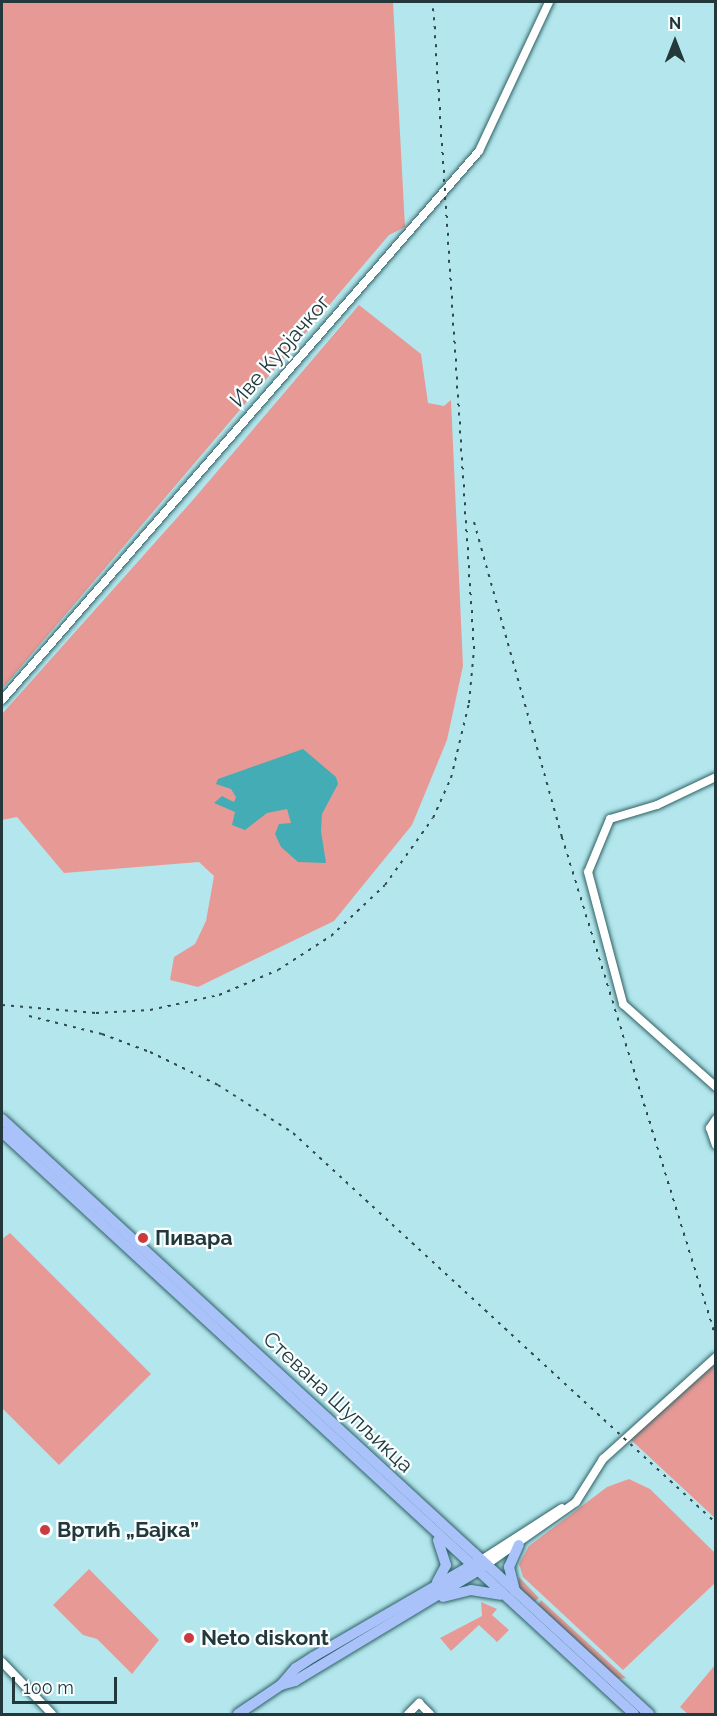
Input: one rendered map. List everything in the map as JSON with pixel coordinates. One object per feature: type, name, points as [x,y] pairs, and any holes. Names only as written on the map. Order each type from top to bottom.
[{"type":"main road","name":"Стевана Шупљикца","points":[[2,1119],[479,1566],[649,1714]]},
{"type":"main road","name":"Стевана Шупљикца","points":[[2,1132],[431,1529],[479,1566]]},
{"type":"main road","points":[[431,1529],[442,1547],[446,1565],[433,1587]]},
{"type":"main road","points":[[423,1604],[471,1590],[512,1596],[509,1567],[519,1545]]},
{"type":"main road","points":[[238,1714],[281,1685],[304,1662],[433,1587],[479,1566]]},
{"type":"main road","points":[[281,1685],[295,1681],[423,1604],[479,1566]]},
{"type":"main road","name":"Стевана Шупљикца","points":[[512,1596],[634,1714]]},
{"type":"street","name":"Иве Курјачког","points":[[2,700],[479,151],[549,2]]},
{"type":"street","points":[[716,777],[657,804],[610,819],[588,872],[624,1004],[716,1087]]},
{"type":"street","points":[[716,1119],[710,1128],[716,1145]]},
{"type":"street","points":[[479,1566],[519,1545],[576,1502],[603,1459],[716,1357]]},
{"type":"street","points":[[479,1566],[576,1502]]},
{"type":"street","points":[[2,1662],[52,1714]]},
{"type":"street","points":[[408,1714],[419,1703],[430,1714]]},
{"type":"shaded area","points":[[2,2],[393,2],[405,227],[389,235],[2,689]]},
{"type":"shaded area","points":[[359,305],[421,354],[428,403],[444,406],[451,400],[463,666],[447,740],[412,825],[334,921],[198,987],[170,980],[174,957],[195,944],[206,921],[214,876],[199,862],[64,873],[17,817],[2,820],[2,714],[192,501]]},
{"type":"shaded area","points":[[10,1233],[151,1374],[59,1465],[2,1408],[2,1239]]},
{"type":"shaded area","points":[[716,1365],[715,1518],[629,1438]]},
{"type":"shaded area","points":[[629,1479],[650,1489],[715,1553],[715,1583],[623,1670],[523,1577],[519,1564],[529,1546],[607,1487]]},
{"type":"shaded area","points":[[89,1569],[159,1640],[132,1674],[97,1639],[83,1635],[53,1605]]},
{"type":"shaded area","points":[[519,1577],[539,1598],[534,1602],[518,1587]]},
{"type":"shaded area","points":[[541,1600],[626,1678],[616,1679],[538,1605]]},
{"type":"shaded area","points":[[481,1602],[497,1609],[492,1615],[509,1630],[497,1642],[479,1625],[451,1651],[440,1638],[482,1616]]},
{"type":"shaded area","points":[[715,1665],[715,1714],[688,1714],[680,1707]]},
{"type":"water","points":[[303,749],[336,777],[338,784],[322,814],[321,831],[326,863],[298,862],[281,847],[275,834],[279,824],[291,823],[287,809],[267,813],[245,830],[232,825],[235,812],[214,803],[222,796],[234,802],[236,797],[231,789],[216,784],[218,779]]},
{"type":"railway","points":[[2,1005],[96,1013],[150,1010],[219,995],[278,970],[331,936],[385,885],[433,818],[451,778],[469,703],[474,649],[433,2]]},
{"type":"railway","points":[[474,522],[562,837],[716,1338]]},
{"type":"railway","points":[[29,1016],[102,1034],[150,1052],[218,1085],[293,1133],[716,1523]]},
{"type":"place","name":"Пивара","points":[[143,1238]]},
{"type":"place","name":"Вртић „Бајка”","points":[[45,1530]]},
{"type":"place","name":"Neto diskont","points":[[189,1638]]}]
